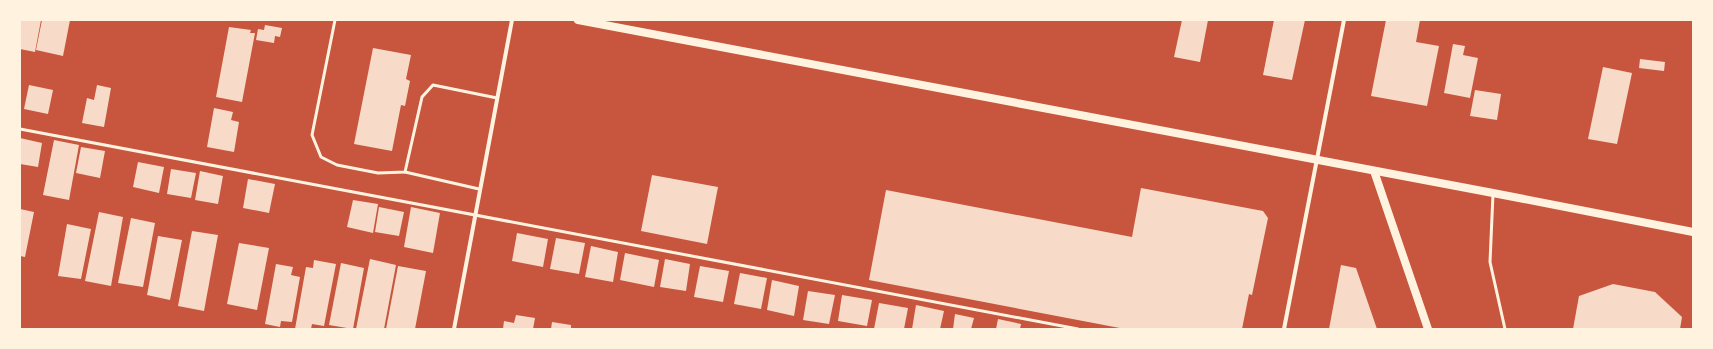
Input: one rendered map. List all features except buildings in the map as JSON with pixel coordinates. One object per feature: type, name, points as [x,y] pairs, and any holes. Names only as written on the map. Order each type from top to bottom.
[{"type":"main road","points":[[578,20],[1693,232]]},
{"type":"main road","points":[[1374,171],[1428,329]]},
{"type":"street","points":[[454,329],[474,215],[512,20]]},
{"type":"street","points":[[1284,329],[1344,20]]},
{"type":"lane","points":[[335,20],[312,135],[321,157],[337,166],[378,173],[405,172],[479,189]]},
{"type":"lane","points":[[405,172],[422,97],[433,86],[497,98]]},
{"type":"lane","points":[[20,129],[1078,329]]},
{"type":"lane","points":[[1493,193],[1490,262],[1505,329]]}]
